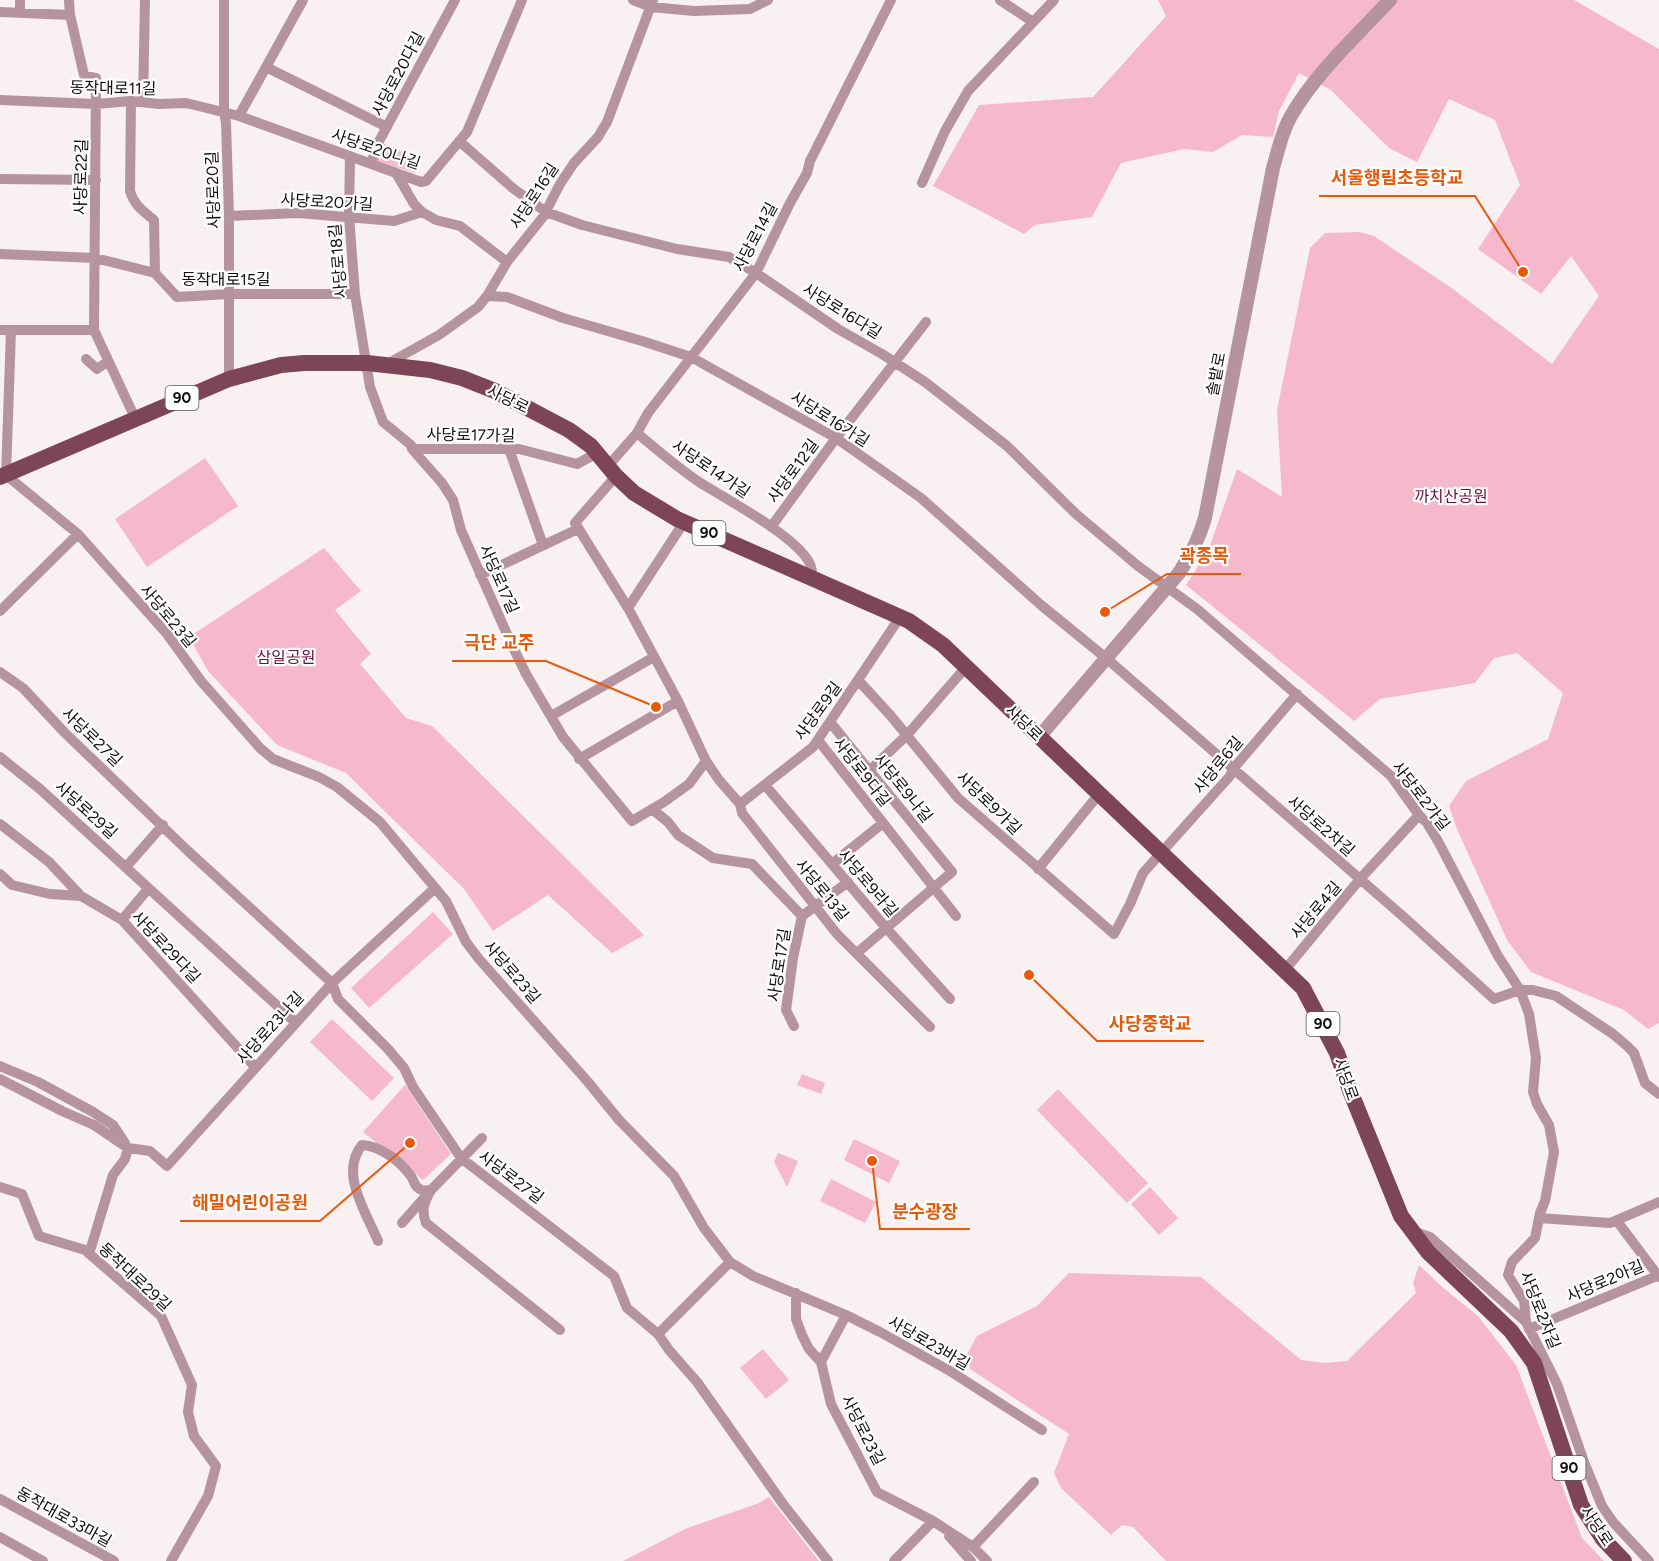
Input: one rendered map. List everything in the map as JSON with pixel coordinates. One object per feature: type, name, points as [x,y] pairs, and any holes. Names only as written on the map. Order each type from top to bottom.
[{"type":"main road","name":"사당로","points":[[3,476],[136,420],[201,389],[281,365],[367,363],[430,370],[462,378],[495,391],[563,427],[597,453],[612,471],[644,500],[684,522],[900,617],[926,632],[966,667],[1303,988],[1328,1032],[1401,1216],[1428,1252],[1511,1331],[1534,1364],[1581,1505],[1603,1539],[1624,1561]]},
{"type":"street","points":[[20,0],[20,13]]},
{"type":"street","name":"사당로22길","points":[[69,0],[70,15],[84,75],[96,78],[93,330],[136,420]]},
{"type":"street","points":[[143,101],[145,0]]},
{"type":"street","name":"사당로20길","points":[[224,0],[224,112],[229,216],[229,379]]},
{"type":"street","points":[[239,116],[303,0]]},
{"type":"street","name":"사당로20다길","points":[[371,164],[377,145],[455,0]]},
{"type":"street","name":"사당로20나길","points":[[224,112],[421,182],[426,181],[467,132],[522,0]]},
{"type":"street","points":[[633,0],[694,11],[750,9],[768,0]]},
{"type":"street","name":"사당로14길","points":[[612,471],[648,413],[756,273],[891,0]]},
{"type":"street","points":[[1000,0],[1033,22]]},
{"type":"street","points":[[922,183],[945,131],[968,91],[1053,0]]},
{"type":"street","name":"솔밭로","points":[[1039,737],[1192,555],[1205,518],[1273,168],[1281,142],[1291,116],[1312,86],[1390,0]]},
{"type":"street","name":"사당로16길","points":[[386,365],[439,335],[478,307],[487,296],[507,262],[546,212],[574,163],[598,137],[607,122],[652,3]]},
{"type":"street","points":[[0,12],[70,15]]},
{"type":"street","points":[[266,67],[387,127]]},
{"type":"street","name":"동작대로11길","points":[[0,100],[96,104],[131,101],[159,104],[186,103],[224,112]]},
{"type":"street","points":[[0,254],[94,258],[155,273],[154,220],[132,200],[130,191],[131,101]]},
{"type":"street","name":"사당로16다길","points":[[459,141],[514,189],[546,212],[582,225],[677,249],[729,257],[756,273],[838,329],[925,382],[1007,446],[1076,514],[1138,566],[1168,586]]},
{"type":"street","name":"사당로18길","points":[[350,156],[350,216],[355,294],[367,363]]},
{"type":"street","points":[[396,173],[414,204],[422,212],[436,220],[460,226],[507,262]]},
{"type":"street","points":[[0,178],[96,180]]},
{"type":"street","name":"사당로20가길","points":[[229,216],[298,213],[394,221],[422,212]]},
{"type":"street","name":"동작대로15길","points":[[155,273],[177,297],[229,294],[355,294]]},
{"type":"street","name":"사당로16가길","points":[[487,296],[507,297],[563,318],[691,357],[836,438],[921,498],[1041,605],[1106,658]]},
{"type":"street","name":"사당로12길","points":[[813,578],[810,565],[801,551],[771,527],[836,438],[926,322]]},
{"type":"street","points":[[3,476],[6,330],[93,330]]},
{"type":"street","points":[[86,359],[97,369],[107,362]]},
{"type":"street","name":"사당로17길","points":[[367,363],[370,387],[382,422],[411,445],[453,500],[461,530],[526,674],[579,759],[632,821],[648,811],[668,822],[678,835],[713,858],[752,864],[802,916],[793,958],[786,1010],[794,1026]]},
{"type":"street","name":"사당로14가길","points":[[637,433],[664,457],[697,481],[771,527]]},
{"type":"street","name":"사당로17가길","points":[[412,449],[519,449],[577,464],[597,453]]},
{"type":"street","points":[[509,449],[543,545]]},
{"type":"street","points":[[480,575],[578,529],[574,523],[612,471]]},
{"type":"street","name":"사당로23길","points":[[3,476],[78,534],[167,634],[201,681],[260,748],[273,759],[319,777],[337,787],[380,822],[446,901],[466,942],[619,1120],[674,1176],[704,1228],[730,1262],[753,1276],[796,1293],[795,1306],[799,1328],[809,1349],[821,1362],[831,1404],[878,1492],[937,1524],[973,1547],[987,1561]]},
{"type":"street","points":[[628,608],[684,522]]},
{"type":"street","name":"사당로13길","points":[[578,529],[628,608],[678,701],[706,761],[718,780],[740,804],[742,813],[837,934],[930,1027]]},
{"type":"street","points":[[0,611],[78,534]]},
{"type":"street","name":"사당로2가길","points":[[1168,586],[1391,776],[1427,823],[1498,956],[1520,990]]},
{"type":"street","name":"사당로9길","points":[[740,804],[813,747],[900,617]]},
{"type":"street","points":[[551,717],[654,657]]},
{"type":"street","name":"사당로2차길","points":[[1106,658],[1494,999],[1520,990]]},
{"type":"street","points":[[870,771],[907,735],[966,667]]},
{"type":"street","name":"사당로27길","points":[[0,672],[23,688],[65,733],[233,894],[332,982],[338,999],[404,1068],[413,1087],[461,1158],[614,1276],[627,1308],[658,1334],[697,1382],[783,1504],[828,1561]]},
{"type":"street","name":"사당로9가길","points":[[858,680],[907,735],[958,798],[1114,934]]},
{"type":"street","name":"사당로6길","points":[[1114,934],[1143,873],[1230,776],[1233,769],[1297,694]]},
{"type":"street","points":[[579,759],[678,701]]},
{"type":"street","name":"사당로9나길","points":[[830,722],[952,872],[933,887]]},
{"type":"street","name":"사당로9다길","points":[[818,740],[956,916]]},
{"type":"street","name":"사당로29길","points":[[0,757],[40,789],[295,1022]]},
{"type":"street","points":[[648,811],[689,784],[706,761]]},
{"type":"street","name":"사당로9라길","points":[[765,785],[887,929],[950,999]]},
{"type":"street","points":[[1038,869],[1099,794]]},
{"type":"street","name":"사당로4길","points":[[1284,971],[1360,879],[1419,815]]},
{"type":"street","name":"사당로9다길","points":[[832,864],[883,823]]},
{"type":"street","points":[[0,824],[49,862],[81,896]]},
{"type":"street","points":[[126,867],[163,825]]},
{"type":"street","name":"사당로29다길","points":[[0,874],[12,885],[50,894],[81,896],[122,920],[255,1067]]},
{"type":"street","points":[[802,916],[848,882]]},
{"type":"street","points":[[856,953],[887,929],[933,887]]},
{"type":"street","name":"사당로23나길","points":[[0,1079],[94,1125],[128,1148],[150,1151],[167,1166],[332,982],[435,888]]},
{"type":"street","points":[[122,920],[148,889]]},
{"type":"street","points":[[1520,990],[1533,990],[1556,996],[1613,1034],[1634,1053],[1645,1083],[1655,1091],[1659,1106]]},
{"type":"street","name":"사당로2자길","points":[[1520,990],[1529,1014],[1536,1058],[1533,1092],[1549,1125],[1554,1152],[1535,1238],[1512,1262],[1508,1275],[1524,1301],[1528,1325],[1557,1384],[1602,1506],[1613,1522],[1649,1561]]},
{"type":"street","points":[[0,1066],[38,1082],[93,1112],[113,1125],[128,1148],[125,1159],[113,1175],[89,1254]]},
{"type":"street","points":[[402,1223],[430,1190],[482,1138]]},
{"type":"street","points":[[378,1241],[353,1182],[352,1167],[355,1154],[362,1145],[374,1145],[381,1149],[408,1172],[418,1188],[430,1190]]},
{"type":"street","name":"동작대로29길","points":[[0,1186],[22,1194],[39,1236],[85,1251],[161,1316],[192,1385],[188,1412],[194,1436],[216,1466],[208,1496],[171,1561]]},
{"type":"street","points":[[430,1190],[423,1203],[422,1212],[426,1223],[560,1330]]},
{"type":"street","points":[[1539,1218],[1610,1223],[1659,1202]]},
{"type":"street","points":[[1617,1221],[1659,1276]]},
{"type":"street","points":[[1412,1231],[1430,1237],[1528,1325]]},
{"type":"street","points":[[658,1334],[730,1262]]},
{"type":"street","name":"사당로2아길","points":[[1528,1325],[1659,1276]]},
{"type":"street","name":"사당로23바길","points":[[796,1293],[846,1315],[950,1371],[1042,1430]]},
{"type":"street","points":[[821,1362],[846,1315]]},
{"type":"street","points":[[973,1547],[1035,1482]]},
{"type":"street","name":"동작대로33마길","points":[[0,1499],[114,1561]]},
{"type":"street","points":[[894,1561],[937,1524],[971,1561]]},
{"type":"street","points":[[0,1537],[43,1561]]},
{"type":"green space","name":"까치산공원","points":[[1158,0],[1574,0],[1659,49],[1659,1023],[1648,1029],[1624,1010],[1531,972],[1507,940],[1449,806],[1466,781],[1548,739],[1563,693],[1517,653],[1494,658],[1475,683],[1380,699],[1354,721],[1186,585],[1208,551],[1237,469],[1282,497],[1277,410],[1310,248],[1325,233],[1359,232],[1374,236],[1453,289],[1552,364],[1599,296],[1571,256],[1541,294],[1478,249],[1520,185],[1495,120],[1449,99],[1417,162],[1389,148],[1331,90],[1299,73],[1279,111],[1273,137],[1242,135],[1213,152],[1184,149],[1121,163],[1092,217],[1035,225],[1024,234],[933,186],[979,105],[1093,97],[1166,16]]},
{"type":"green space","points":[[381,142],[421,161],[415,173],[377,161]]},
{"type":"green space","points":[[205,458],[238,506],[147,567],[115,519]]},
{"type":"green space","name":"삼일공원","points":[[324,548],[361,591],[335,610],[371,654],[360,664],[406,718],[432,726],[644,935],[612,953],[548,895],[493,931],[464,889],[346,773],[277,745],[208,671],[189,637]]},
{"type":"green space","points":[[433,912],[453,934],[369,1008],[351,988]]},
{"type":"green space","points":[[332,1019],[394,1078],[372,1101],[310,1042]]},
{"type":"green space","points":[[802,1074],[825,1083],[821,1094],[797,1085]]},
{"type":"green space","points":[[405,1085],[451,1154],[423,1180],[363,1132]]},
{"type":"green space","points":[[1058,1089],[1148,1183],[1127,1203],[1037,1110]]},
{"type":"green space","points":[[854,1139],[900,1161],[889,1183],[844,1160]]},
{"type":"green space","points":[[778,1153],[798,1161],[787,1187],[774,1162]]},
{"type":"green space","points":[[831,1179],[876,1202],[865,1223],[820,1201]]},
{"type":"green space","points":[[1150,1187],[1178,1218],[1159,1235],[1131,1204]]},
{"type":"green space","points":[[1419,1265],[1478,1316],[1516,1365],[1582,1538],[1604,1561],[1166,1561],[1133,1527],[1122,1525],[1111,1535],[1061,1488],[1054,1473],[1069,1434],[970,1369],[966,1356],[977,1336],[1037,1306],[1069,1273],[1201,1277],[1301,1360],[1325,1363],[1347,1361],[1416,1293],[1413,1283]]},
{"type":"green space","points":[[763,1349],[789,1380],[766,1399],[740,1368]]},
{"type":"green space","points":[[769,1497],[819,1561],[623,1561],[685,1529],[759,1503]]},
{"type":"place","name":"서울행림초등학교","points":[[1523,272]]},
{"type":"place","name":"곽종목","points":[[1105,612]]},
{"type":"place","name":"극단 교주","points":[[656,707]]},
{"type":"place","name":"사당중학교","points":[[1029,975]]},
{"type":"place","name":"해밀어린이공원","points":[[410,1143]]},
{"type":"place","name":"분수광장","points":[[872,1161]]}]
